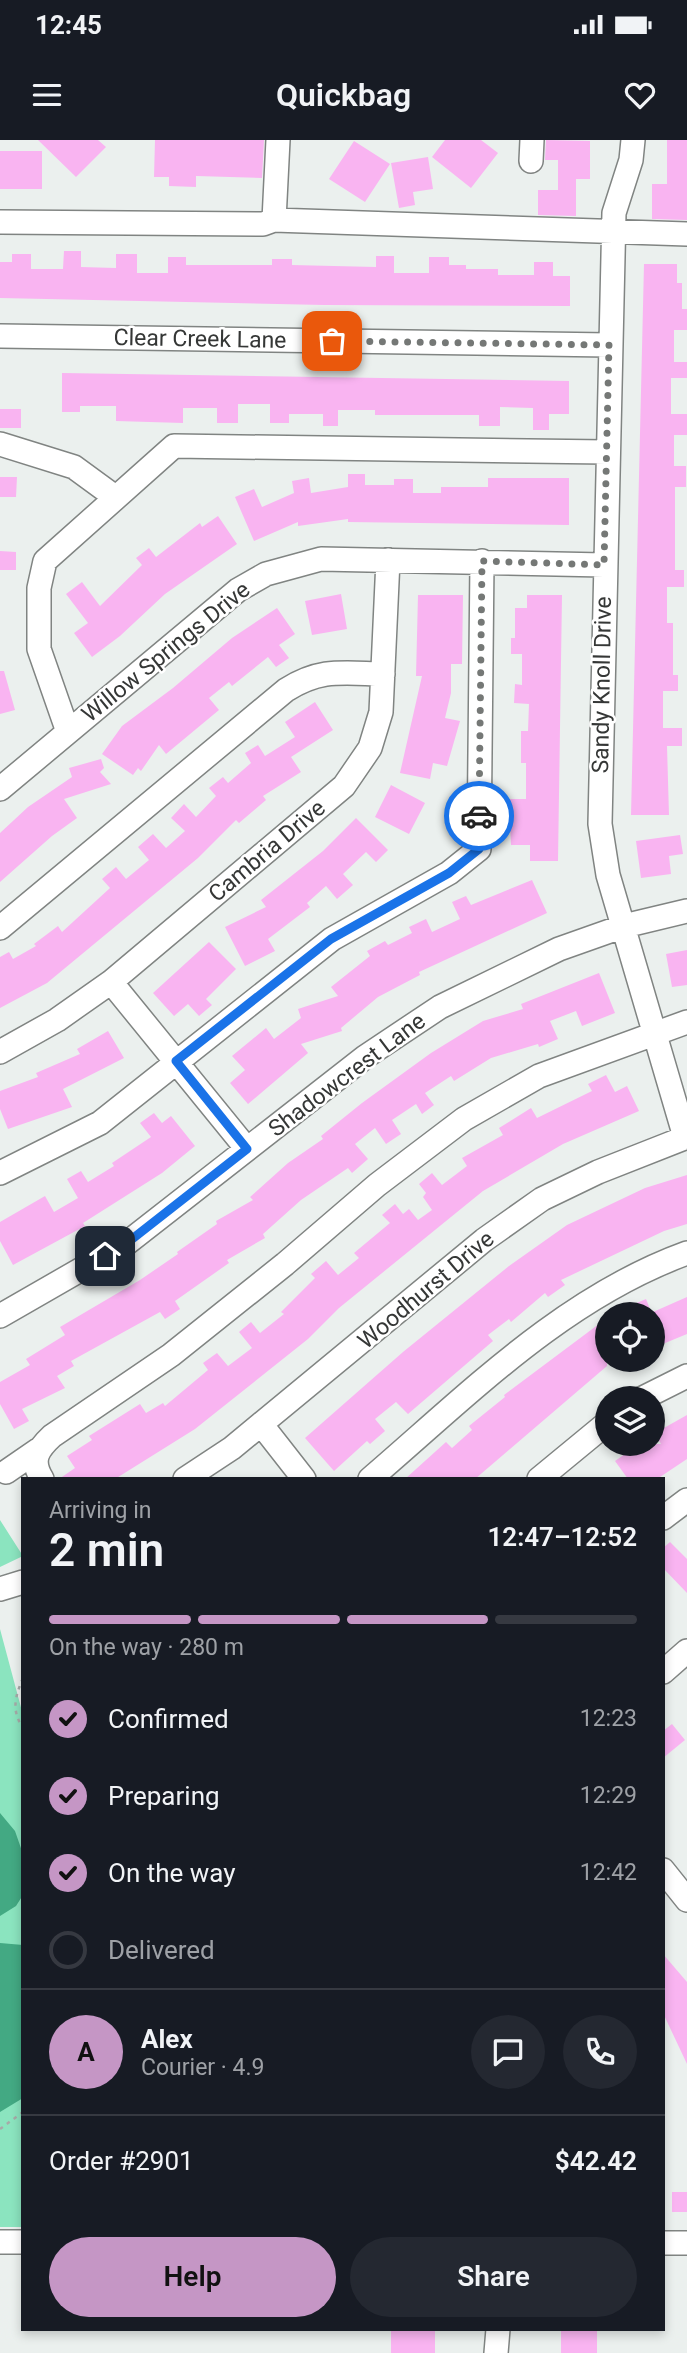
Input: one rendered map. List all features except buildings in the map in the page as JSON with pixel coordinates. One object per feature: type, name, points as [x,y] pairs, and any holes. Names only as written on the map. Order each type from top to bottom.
[{"type":"street","points":[[274,220],[278,140]]},
{"type":"street","name":"Sandy Knoll Drive","points":[[633,140],[631,160],[614,214],[600,824],[608,875],[686,1137]]},
{"type":"street","points":[[0,222],[263,224],[274,220],[687,233]]},
{"type":"street","name":"Clear Creek Lane","points":[[0,336],[609,345]]},
{"type":"street","points":[[0,444],[74,467],[115,497]]},
{"type":"street","points":[[68,732],[38,649],[38,588],[45,561],[54,549],[174,446],[607,452]]},
{"type":"street","name":"Willow Springs Drive","points":[[0,789],[238,590],[266,573],[321,559],[604,565]]},
{"type":"street","name":"Cambria Drive","points":[[0,1052],[57,1020],[111,982],[344,786],[370,748],[381,712],[388,561]]},
{"type":"street","points":[[0,1173],[100,1123],[331,939],[449,873],[479,849],[482,561]]},
{"type":"street","points":[[0,928],[286,690],[308,676],[330,673],[383,674]]},
{"type":"street","name":"Shadowcrest Lane","points":[[0,1316],[127,1243],[365,1057],[440,1007],[559,949],[624,926],[687,911]]},
{"type":"street","points":[[111,982],[247,1149]]},
{"type":"street","points":[[6,1472],[38,1450],[52,1436],[171,1355],[285,1264],[377,1185],[464,1119],[539,1076],[687,1022]]},
{"type":"street","name":"Woodhurst Drive","points":[[188,1477],[261,1424],[484,1240],[542,1199],[610,1166],[686,1137]]},
{"type":"street","points":[[372,1477],[550,1327],[595,1296],[648,1267],[687,1253]]},
{"type":"street","points":[[665,1387],[687,1376]]},
{"type":"street","points":[[261,1424],[302,1477]]},
{"type":"street","points":[[541,1477],[595,1433]]},
{"type":"street","points":[[38,1450],[35,1461],[40,1477]]},
{"type":"street","points":[[665,1516],[687,1500]]},
{"type":"street","points":[[0,1589],[21,1583]]},
{"type":"street","points":[[665,1670],[687,1651]]},
{"type":"street","points":[[665,1872],[687,1900]]},
{"type":"street","points":[[0,2242],[21,2242]]},
{"type":"street","points":[[665,2243],[687,2243]]},
{"type":"street","points":[[496,2353],[498,2331]]},
{"type":"path","points":[[21,1683],[14,1699],[16,1718],[21,1725]]},
{"type":"path","points":[[0,2129],[21,2113]]},
{"type":"shaded area","points":[[0,1520],[21,1557],[0,1567]]},
{"type":"shaded area","points":[[0,1629],[21,1708],[21,2227],[0,2227]]},
{"type":"shaded area","points":[[0,1813],[15,1831],[21,1848],[21,1898],[16,1906],[0,1916]]},
{"type":"shaded area","points":[[0,1943],[21,1945],[21,2099],[0,2112]]},
{"type":"way so far","points":[[332,341],[609,345],[604,565],[482,561],[479,816]]},
{"type":"route","points":[[105,1256],[127,1243],[247,1149],[176,1061],[331,939],[449,873],[479,849],[479,816]]}]
